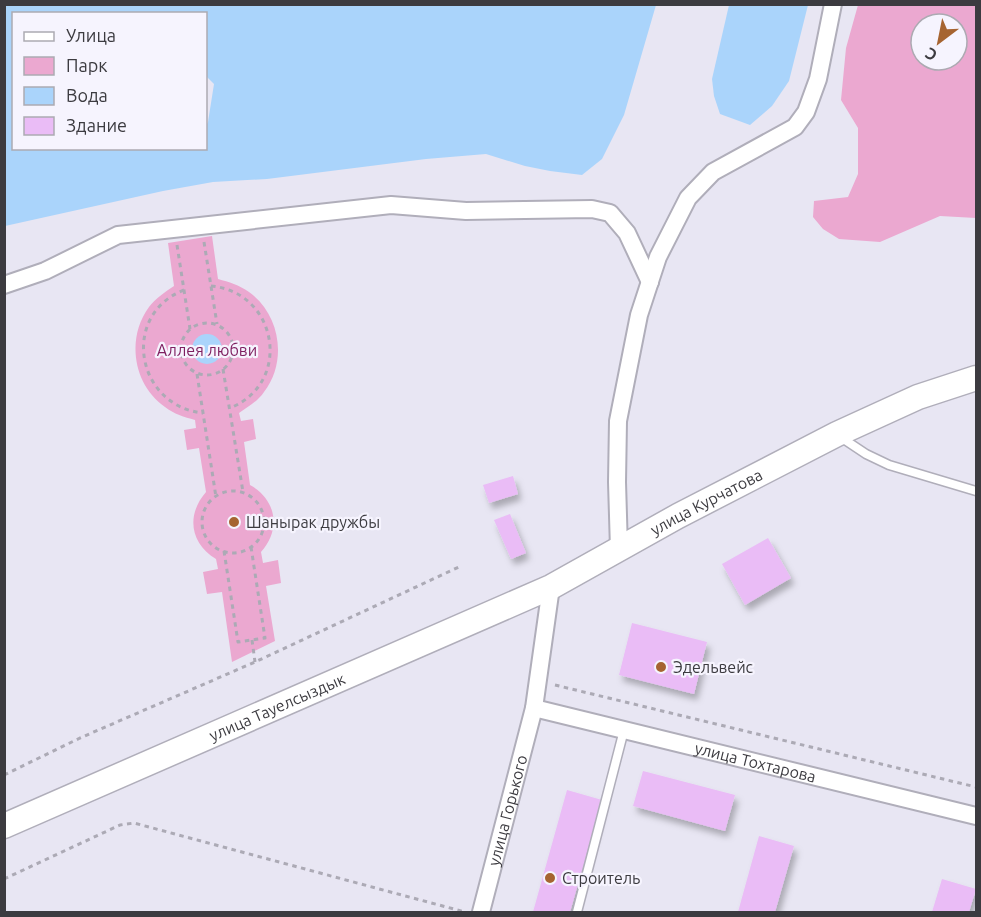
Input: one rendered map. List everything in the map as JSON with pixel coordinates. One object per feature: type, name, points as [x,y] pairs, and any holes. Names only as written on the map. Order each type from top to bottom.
[{"type":"street","points":[[619,549],[618,421],[639,315],[658,257],[688,198],[713,172],[795,127],[806,112],[818,79],[833,4]]},
{"type":"street","points":[[4,285],[45,271],[118,235],[391,206],[466,211],[592,209],[610,213],[627,233],[650,282]]},
{"type":"street","name":"улица Курчатова","points":[[551,587],[678,516],[837,434],[918,397],[976,378]]},
{"type":"street","points":[[534,708],[551,587]]},
{"type":"street","name":"улица Тауелсыздык","points":[[4,826],[551,587]]},
{"type":"street","name":"улица Тохтарова","points":[[534,708],[976,816]]},
{"type":"street","name":"улица Горького","points":[[481,912],[534,708]]},
{"type":"lane","points":[[837,434],[866,454],[890,465],[976,492]]},
{"type":"lane","points":[[577,912],[624,730]]},
{"type":"path","points":[[203,237],[217,326]]},
{"type":"path","points":[[176,242],[190,329]]},
{"type":"path","points":[[211,286],[230,290],[244,298],[265,324],[270,340],[270,356],[266,372],[258,387],[246,399],[230,408]]},
{"type":"path","points":[[184,290],[167,300],[155,312],[147,326],[143,342],[144,359],[148,375],[157,389],[169,400],[183,409],[203,413]]},
{"type":"path","points":[[203,323],[222,328],[227,333],[232,345],[231,359],[224,369],[211,375],[204,375],[196,373],[186,365],[181,353],[182,340],[190,329],[203,323]]},
{"type":"path","points":[[224,369],[243,493]]},
{"type":"path","points":[[196,373],[216,497]]},
{"type":"path","points":[[229,491],[237,491],[252,497],[258,503],[264,517],[262,533],[251,547],[238,553],[224,551],[209,542],[202,519],[208,504],[216,497],[229,491]]},
{"type":"path","points":[[224,551],[238,642],[252,640],[265,638],[251,547]]},
{"type":"path","points":[[4,775],[80,738],[255,662],[461,566]]},
{"type":"path","points":[[252,640],[255,662]]},
{"type":"path","points":[[538,681],[976,787]]},
{"type":"path","points":[[4,879],[120,825],[134,823],[467,912]]},
{"type":"green space","points":[[858,5],[976,5],[976,218],[940,216],[880,242],[839,239],[823,229],[813,217],[814,201],[848,197],[858,174],[858,128],[841,100],[846,48]]},
{"type":"green space","name":"Аллея любви","points":[[212,236],[218,279],[241,287],[260,301],[274,325],[278,353],[272,380],[256,401],[239,413],[241,421],[253,419],[256,439],[244,442],[250,485],[266,499],[273,516],[272,534],[261,552],[263,563],[278,560],[281,583],[266,586],[275,641],[232,662],[222,592],[207,594],[203,572],[218,569],[216,559],[201,545],[194,528],[195,510],[206,492],[199,448],[187,450],[184,430],[196,428],[195,420],[172,412],[154,398],[140,374],[136,360],[137,333],[142,319],[149,307],[174,286],[168,243]]},
{"type":"water","points":[[5,4],[656,5],[624,115],[602,159],[582,175],[525,166],[486,154],[426,159],[267,179],[213,182],[5,226]]},
{"type":"water","points":[[729,5],[808,5],[789,81],[772,106],[750,125],[720,114],[714,96],[712,79]]},
{"type":"water","points":[[207,334],[213,335],[221,343],[221,355],[213,363],[207,364],[201,363],[193,355],[192,349],[193,343],[201,335]]},
{"type":"building","points":[[513,476],[518,494],[489,503],[483,485]]},
{"type":"building","points":[[510,514],[526,553],[511,559],[494,520]]},
{"type":"building","points":[[768,538],[791,578],[745,605],[722,564]]},
{"type":"building","name":"Эдельвейс","points":[[632,623],[707,642],[694,694],[619,675]]},
{"type":"building","points":[[643,771],[735,795],[725,831],[633,806]]},
{"type":"building","points":[[567,790],[602,800],[570,912],[533,912]]},
{"type":"building","points":[[759,836],[794,846],[775,912],[738,912]]},
{"type":"building","points":[[942,879],[976,889],[969,912],[932,912]]},
{"type":"place","name":"Шанырак дружбы","points":[[234,522]]},
{"type":"place","name":"Эдельвейс","points":[[661,667]]},
{"type":"place","name":"Строитель","points":[[550,878]]}]
